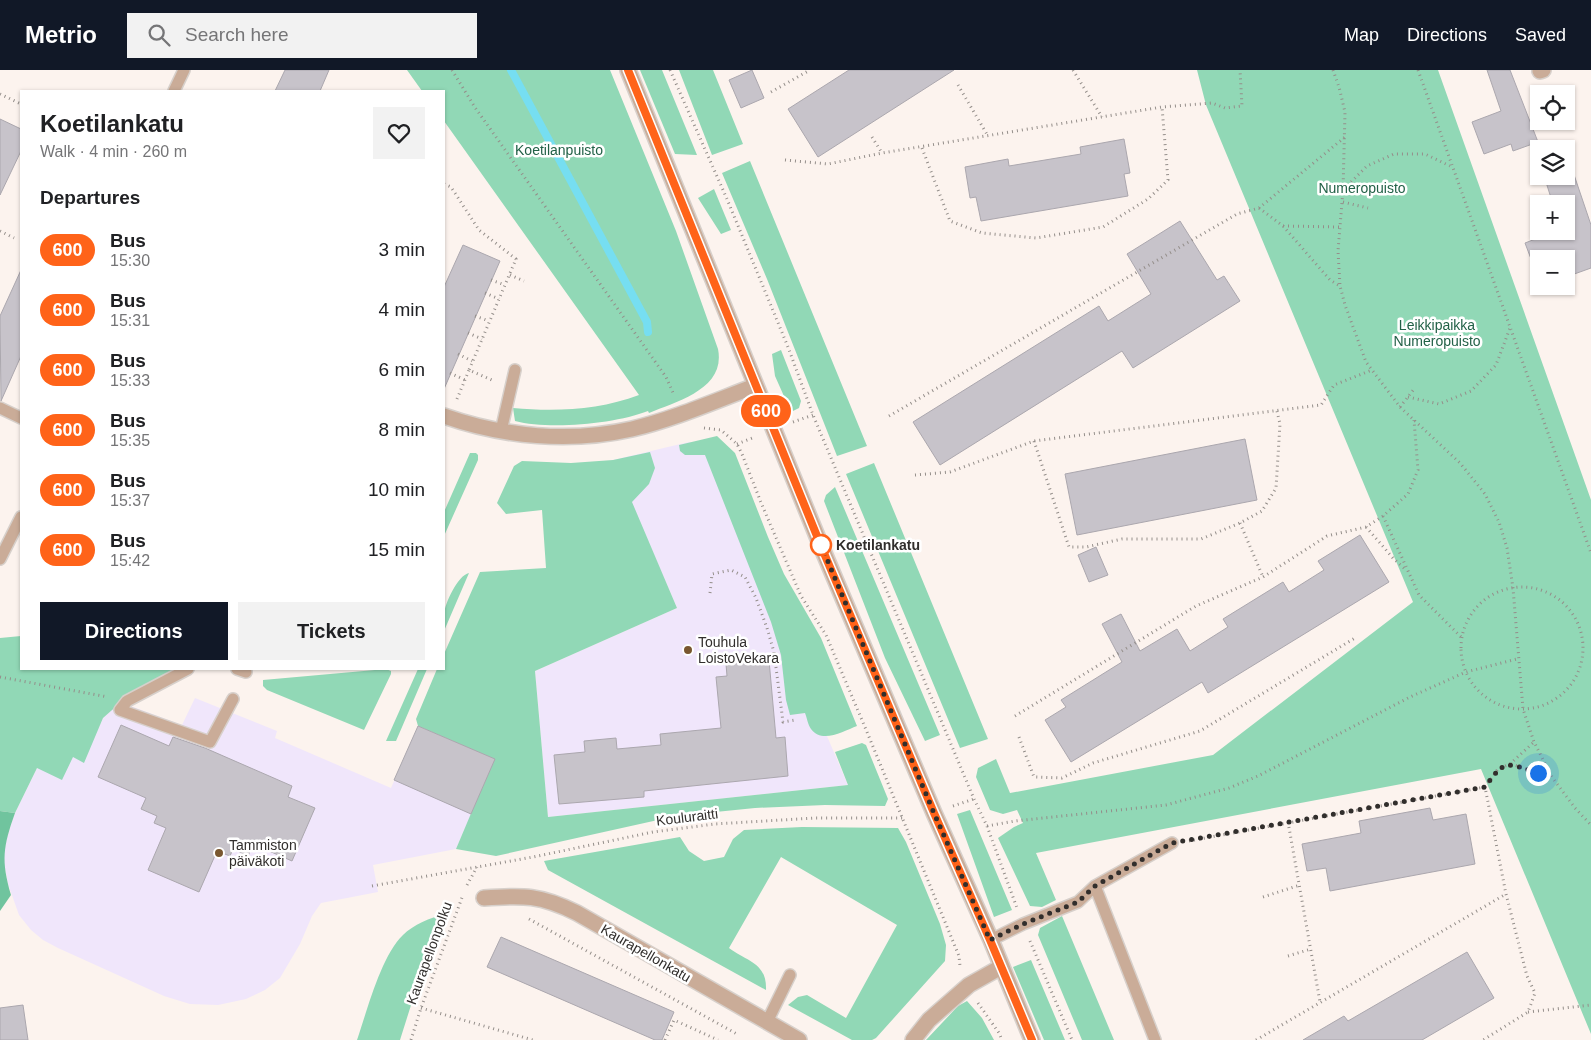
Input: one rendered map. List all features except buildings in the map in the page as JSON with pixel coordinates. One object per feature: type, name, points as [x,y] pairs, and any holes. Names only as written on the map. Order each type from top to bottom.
[{"type":"street","points":[[628,70],[755,386],[915,769],[1032,1040]]},
{"type":"street","points":[[446,418],[513,434],[589,436],[632,429],[755,386]]},
{"type":"street","name":"Kaurapellonkatu","points":[[484,898],[531,896],[555,902],[577,912],[799,1040]]},
{"type":"street","points":[[913,1040],[929,1020],[969,985],[1001,967]]},
{"type":"lane","points":[[174,90],[184,70]]},
{"type":"lane","points":[[501,431],[515,370]]},
{"type":"lane","points":[[0,408],[20,418]]},
{"type":"lane","points":[[0,559],[20,519]]},
{"type":"lane","points":[[186,670],[127,701],[120,710],[210,742],[233,699]]},
{"type":"lane","points":[[990,940],[1023,924],[1078,902],[1095,886],[1172,843]]},
{"type":"lane","points":[[1095,886],[1155,1040]]},
{"type":"lane","points":[[767,1022],[790,975]]},
{"type":"path","points":[[452,70],[474,106],[666,377],[681,413],[691,431],[704,428],[721,430],[737,444],[801,596],[826,635],[959,956],[961,969],[976,999],[1002,1040]]},
{"type":"path","points":[[670,70],[727,199],[788,347],[813,415],[987,826],[1023,924],[1072,1040]]},
{"type":"path","points":[[771,92],[810,70]]},
{"type":"path","points":[[1073,70],[1102,117]]},
{"type":"path","points":[[785,160],[828,164],[882,153],[922,148],[1162,107],[1212,103],[1225,108],[1242,106],[1240,70]]},
{"type":"path","points":[[1333,70],[1345,112],[1343,202],[1338,251],[1340,286],[1345,305],[1366,362],[1400,407],[1460,463],[1485,494],[1499,522],[1507,548],[1513,588],[1523,709],[1534,742],[1552,777],[1575,808],[1591,825]]},
{"type":"path","points":[[1418,70],[1591,553]]},
{"type":"path","points":[[958,85],[988,136]]},
{"type":"path","points":[[0,94],[20,104]]},
{"type":"path","points":[[922,148],[950,222],[982,233],[1036,238],[1103,227],[1148,198],[1168,180],[1162,107]]},
{"type":"path","points":[[872,137],[882,153]]},
{"type":"path","points":[[889,416],[1236,214],[1259,208],[1345,137]]},
{"type":"path","points":[[1343,190],[1367,166],[1394,154],[1425,154],[1451,166]]},
{"type":"path","points":[[445,184],[451,187],[480,230],[516,260],[465,380],[446,418]]},
{"type":"path","points":[[1343,202],[1368,208]]},
{"type":"path","points":[[1259,208],[1283,226],[1330,280],[1340,286]]},
{"type":"path","points":[[1283,226],[1340,227]]},
{"type":"path","points":[[0,231],[14,238]]},
{"type":"path","points":[[510,275],[524,281]]},
{"type":"path","points":[[491,280],[505,285]]},
{"type":"path","points":[[485,293],[499,299]]},
{"type":"path","points":[[475,316],[489,321]]},
{"type":"path","points":[[1408,397],[1440,404],[1471,391],[1496,365],[1510,328]]},
{"type":"path","points":[[468,333],[482,339]]},
{"type":"path","points":[[458,354],[472,362]]},
{"type":"path","points":[[469,370],[511,388]]},
{"type":"path","points":[[915,475],[950,472],[1034,442],[1321,405],[1334,385],[1372,370]]},
{"type":"path","points":[[450,372],[465,380]]},
{"type":"path","points":[[1400,407],[1414,389]]},
{"type":"path","points":[[1034,442],[1069,547],[1086,547],[1122,539],[1201,540],[1262,511],[1276,488],[1280,424],[1277,411]]},
{"type":"path","points":[[1015,716],[1196,606],[1263,577],[1328,536],[1366,527],[1383,516],[1408,494],[1418,470],[1414,420]]},
{"type":"path","points":[[1383,516],[1419,594],[1462,638]]},
{"type":"path","points":[[1240,523],[1263,577]]},
{"type":"path","points":[[1366,527],[1392,558],[1407,570]]},
{"type":"path","points":[[710,593],[712,574],[732,570],[745,577],[756,598],[774,652],[783,722],[795,720]]},
{"type":"path","points":[[1518,586],[1533,587],[1557,596],[1573,612],[1582,630],[1584,650],[1580,670],[1563,694],[1549,703],[1523,709],[1508,707],[1486,697],[1477,689],[1466,672],[1461,653],[1464,628],[1469,616],[1478,604],[1494,592],[1513,588],[1518,586]]},
{"type":"path","points":[[1019,737],[1034,776],[1062,778],[1093,763],[1200,731],[1356,638]]},
{"type":"path","points":[[987,826],[1015,821],[1166,805],[1229,788],[1258,776],[1410,697],[1466,672],[1518,659]]},
{"type":"path","points":[[0,677],[127,701]]},
{"type":"path","points":[[1172,843],[1485,787],[1498,769],[1510,764],[1534,742]]},
{"type":"path","points":[[1510,764],[1552,777]]},
{"type":"path","points":[[1485,787],[1506,894],[1527,976],[1535,993],[1528,1012]]},
{"type":"path","name":"Kouluraitti","points":[[372,886],[533,857],[654,832],[715,824],[815,818],[903,818]]},
{"type":"path","points":[[1288,822],[1320,1002]]},
{"type":"path","points":[[464,893],[477,867]]},
{"type":"path","points":[[1264,896],[1300,885]]},
{"type":"path","name":"Kaurapellonpolku","points":[[411,1040],[420,1008],[464,893],[484,898]]},
{"type":"path","points":[[1256,1040],[1506,894]]},
{"type":"path","points":[[522,915],[737,1034]]},
{"type":"path","points":[[1288,956],[1311,949]]},
{"type":"path","points":[[1483,1040],[1528,1012],[1591,1005]]},
{"type":"path","points":[[420,1008],[533,1040]]},
{"type":"path","points":[[665,1040],[674,1020],[718,1040]]},
{"type":"shaded area","name":"Touhula LoistoVekara","points":[[689,442],[702,445],[848,785],[548,817],[535,671],[677,608],[613,460]]},
{"type":"shaded area","name":"Tammiston päiväkoti","points":[[195,698],[277,731],[275,738],[391,788],[418,726],[495,759],[456,849],[373,865],[378,892],[321,903],[312,916],[300,944],[280,978],[265,990],[246,999],[218,1005],[190,1004],[164,996],[43,940],[31,930],[19,915],[8,884],[3,858],[7,837],[15,813],[37,768],[73,757],[99,727],[103,718],[120,702],[182,725]]},
{"type":"green space","name":"Koetilanpuisto","points":[[407,70],[610,70],[676,231],[718,349],[718,363],[715,374],[707,384],[697,392],[673,404],[649,413],[648,411],[634,416],[600,422],[563,425],[529,424],[515,421],[513,408],[577,409],[608,404],[639,395],[445,122],[445,90],[421,90]]},
{"type":"green space","points":[[640,70],[662,70],[697,155],[675,154]]},
{"type":"green space","points":[[679,70],[713,70],[743,144],[712,155]]},
{"type":"green space","name":"Numeropuisto","points":[[1197,70],[1438,70],[1591,500],[1591,1034],[1481,769],[1036,853],[1056,900],[1042,907],[1030,906],[998,838],[1023,823],[1017,810],[1003,814],[990,810],[976,777],[978,768],[996,759],[1010,793],[1213,755],[1413,602],[1206,105]]},
{"type":"green space","points":[[750,161],[867,446],[837,456],[767,279],[722,173]]},
{"type":"green space","points":[[714,189],[731,230],[721,234],[698,198]]},
{"type":"green space","points":[[781,350],[801,401],[799,408],[791,412],[775,376],[772,354]]},
{"type":"green space","points":[[717,436],[735,453],[784,574],[821,638],[857,726],[833,735],[821,736],[811,729],[805,713],[790,715],[786,700],[781,655],[771,622],[705,455],[685,455],[680,451],[679,445]]},
{"type":"green space","points":[[650,452],[655,468],[649,484],[632,502],[677,608],[535,671],[548,817],[848,785],[835,752],[862,743],[866,745],[888,799],[885,806],[825,805],[755,808],[676,816],[496,856],[456,849],[494,759],[418,726],[416,719],[437,670],[445,670],[445,652],[480,572],[546,568],[542,510],[506,514],[497,503],[514,466],[522,461],[571,463],[613,460]]},
{"type":"green space","points":[[470,453],[476,453],[478,460],[445,534],[445,510]]},
{"type":"green space","points":[[874,463],[988,739],[960,748],[846,474]]},
{"type":"green space","points":[[835,487],[940,735],[925,741],[885,658],[824,501],[826,495]]},
{"type":"green space","points":[[469,573],[445,629],[445,609],[449,597],[465,575]]},
{"type":"green space","points":[[20,636],[20,670],[175,670],[120,703],[103,718],[84,763],[73,757],[62,780],[37,768],[15,813],[0,811],[0,638]]},
{"type":"green space","points":[[375,670],[391,671],[364,730],[267,690],[263,686],[263,680]]},
{"type":"green space","points":[[418,670],[427,670],[396,741],[386,741]]},
{"type":"green space","points":[[970,810],[1012,910],[994,917],[957,814]]},
{"type":"green space","points":[[0,811],[15,813],[8,835],[5,854],[6,872],[11,895],[0,911]]},
{"type":"green space","points":[[802,827],[898,828],[906,842],[940,924],[946,945],[945,961],[876,1038],[872,1040],[852,1040],[788,1005],[798,997],[807,995],[846,1018],[897,925],[781,857],[729,948],[760,969],[765,981],[766,990],[548,870],[544,861],[680,837],[689,851],[704,861],[724,857],[733,839],[744,830]]},
{"type":"green space","points":[[444,915],[400,1040],[357,1040],[381,970],[395,944],[407,931],[417,925]]},
{"type":"green space","points":[[1062,916],[1114,1040],[1082,1040],[1038,935],[1040,928]]},
{"type":"green space","points":[[1031,960],[1065,1040],[1044,1040],[1013,967]]},
{"type":"green space","points":[[967,1001],[982,1018],[994,1040],[926,1040],[958,1006]]},
{"type":"waterway","points":[[511,70],[647,322],[648,332]]},
{"type":"bus line","name":"600","points":[[628,70],[821,546],[1032,1040]]},
{"type":"place","name":"Koetilankatu","points":[[821,545]]},
{"type":"place","name":"Touhula LoistoVekara","points":[[688,650]]},
{"type":"place","name":"Tammiston päiväkoti","points":[[219,853]]},
{"type":"route","points":[[821,545],[934,813],[990,940],[1023,924],[1078,902],[1095,886],[1172,843],[1485,787],[1498,769],[1510,764],[1538,773]]},
{"type":"park label","name":"Leikkipaikka Numeropuisto","points":[[1437,334]]}]
